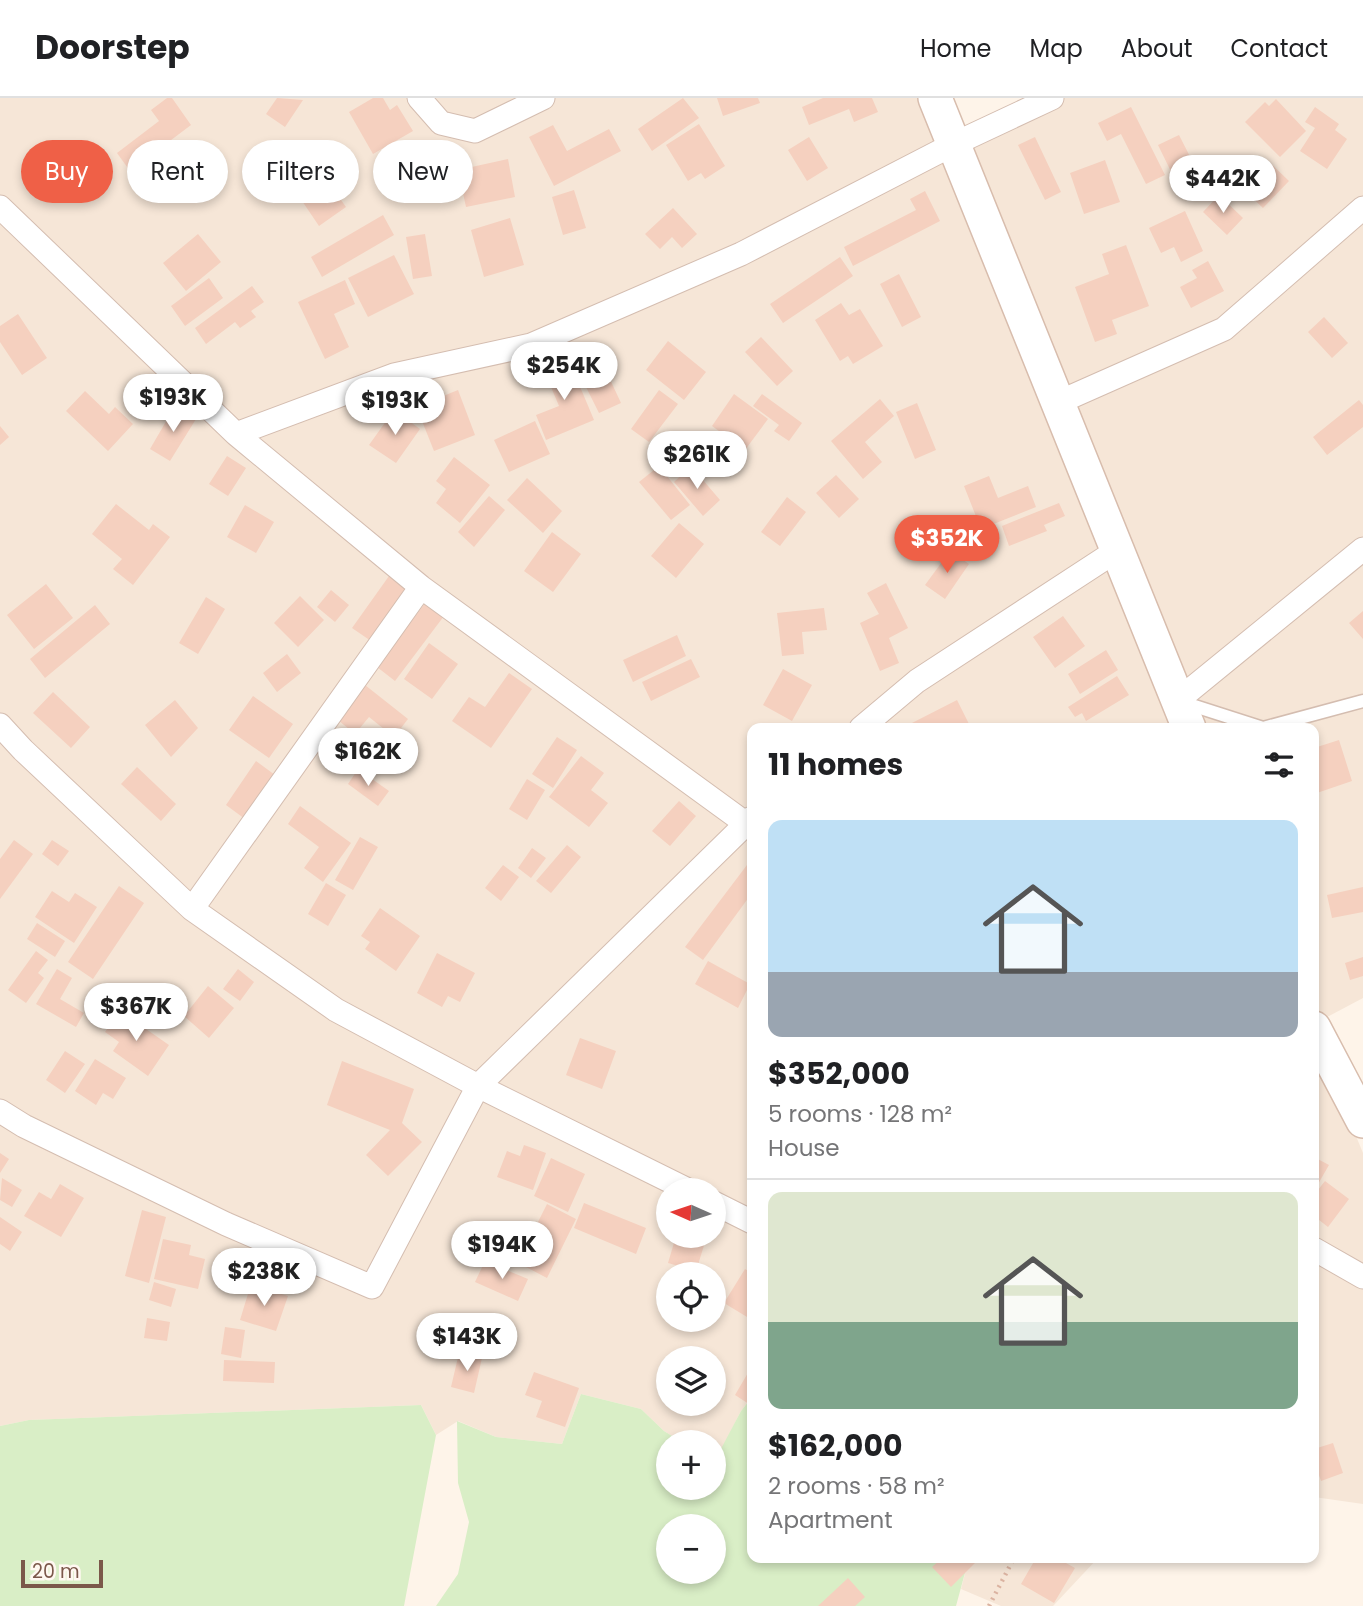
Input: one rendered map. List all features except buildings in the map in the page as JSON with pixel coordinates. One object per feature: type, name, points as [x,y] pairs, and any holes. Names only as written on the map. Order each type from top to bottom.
[{"type":"street","points":[[419,98],[441,123],[475,131],[543,98]]},
{"type":"street","points":[[935,98],[1184,714],[1363,549]]},
{"type":"street","points":[[236,434],[394,375],[531,345],[741,254],[954,144],[1052,98]]},
{"type":"street","points":[[0,207],[236,434],[421,587],[747,820]]},
{"type":"street","points":[[1057,403],[1224,330],[1363,208]]},
{"type":"street","points":[[867,723],[917,681],[1119,549]]},
{"type":"street","points":[[192,909],[421,587]]},
{"type":"street","points":[[0,725],[23,750],[192,909],[336,1010],[478,1086],[664,1178]]},
{"type":"street","points":[[0,1111],[24,1126],[226,1224],[372,1287],[478,1086],[747,827]]},
{"type":"street","points":[[1319,1037],[1363,1121]]},
{"type":"street","points":[[726,1209],[747,1220]]},
{"type":"street","points":[[1319,1253],[1362,1275]]},
{"type":"lane","points":[[1282,723],[1363,701]]},
{"type":"lane","points":[[1184,714],[1235,723]]},
{"type":"path","points":[[989,1606],[1011,1563]]},
{"type":"shaded area","points":[[0,98],[935,98],[955,144],[1050,98],[1363,98],[1363,998],[1319,1021],[1319,723],[747,723],[747,1403],[726,1441],[726,1430],[663,1430],[641,1409],[581,1394],[562,1444],[496,1437],[458,1421],[436,1435],[421,1405],[29,1420],[0,1426]]},
{"type":"shaded area","points":[[1319,1047],[1363,1153],[1363,1504],[1319,1498]]},
{"type":"shaded area","points":[[968,1563],[1093,1563],[1053,1606],[1001,1606],[961,1589]]},
{"type":"green space","points":[[581,1394],[641,1409],[663,1430],[656,1430],[656,1500],[726,1500],[726,1439],[747,1403],[747,1563],[968,1563],[956,1606],[436,1606],[458,1574],[469,1522],[458,1483],[457,1421],[496,1437],[562,1444]]},
{"type":"green space","points":[[421,1405],[436,1435],[404,1606],[0,1606],[0,1426],[29,1420]]}]
